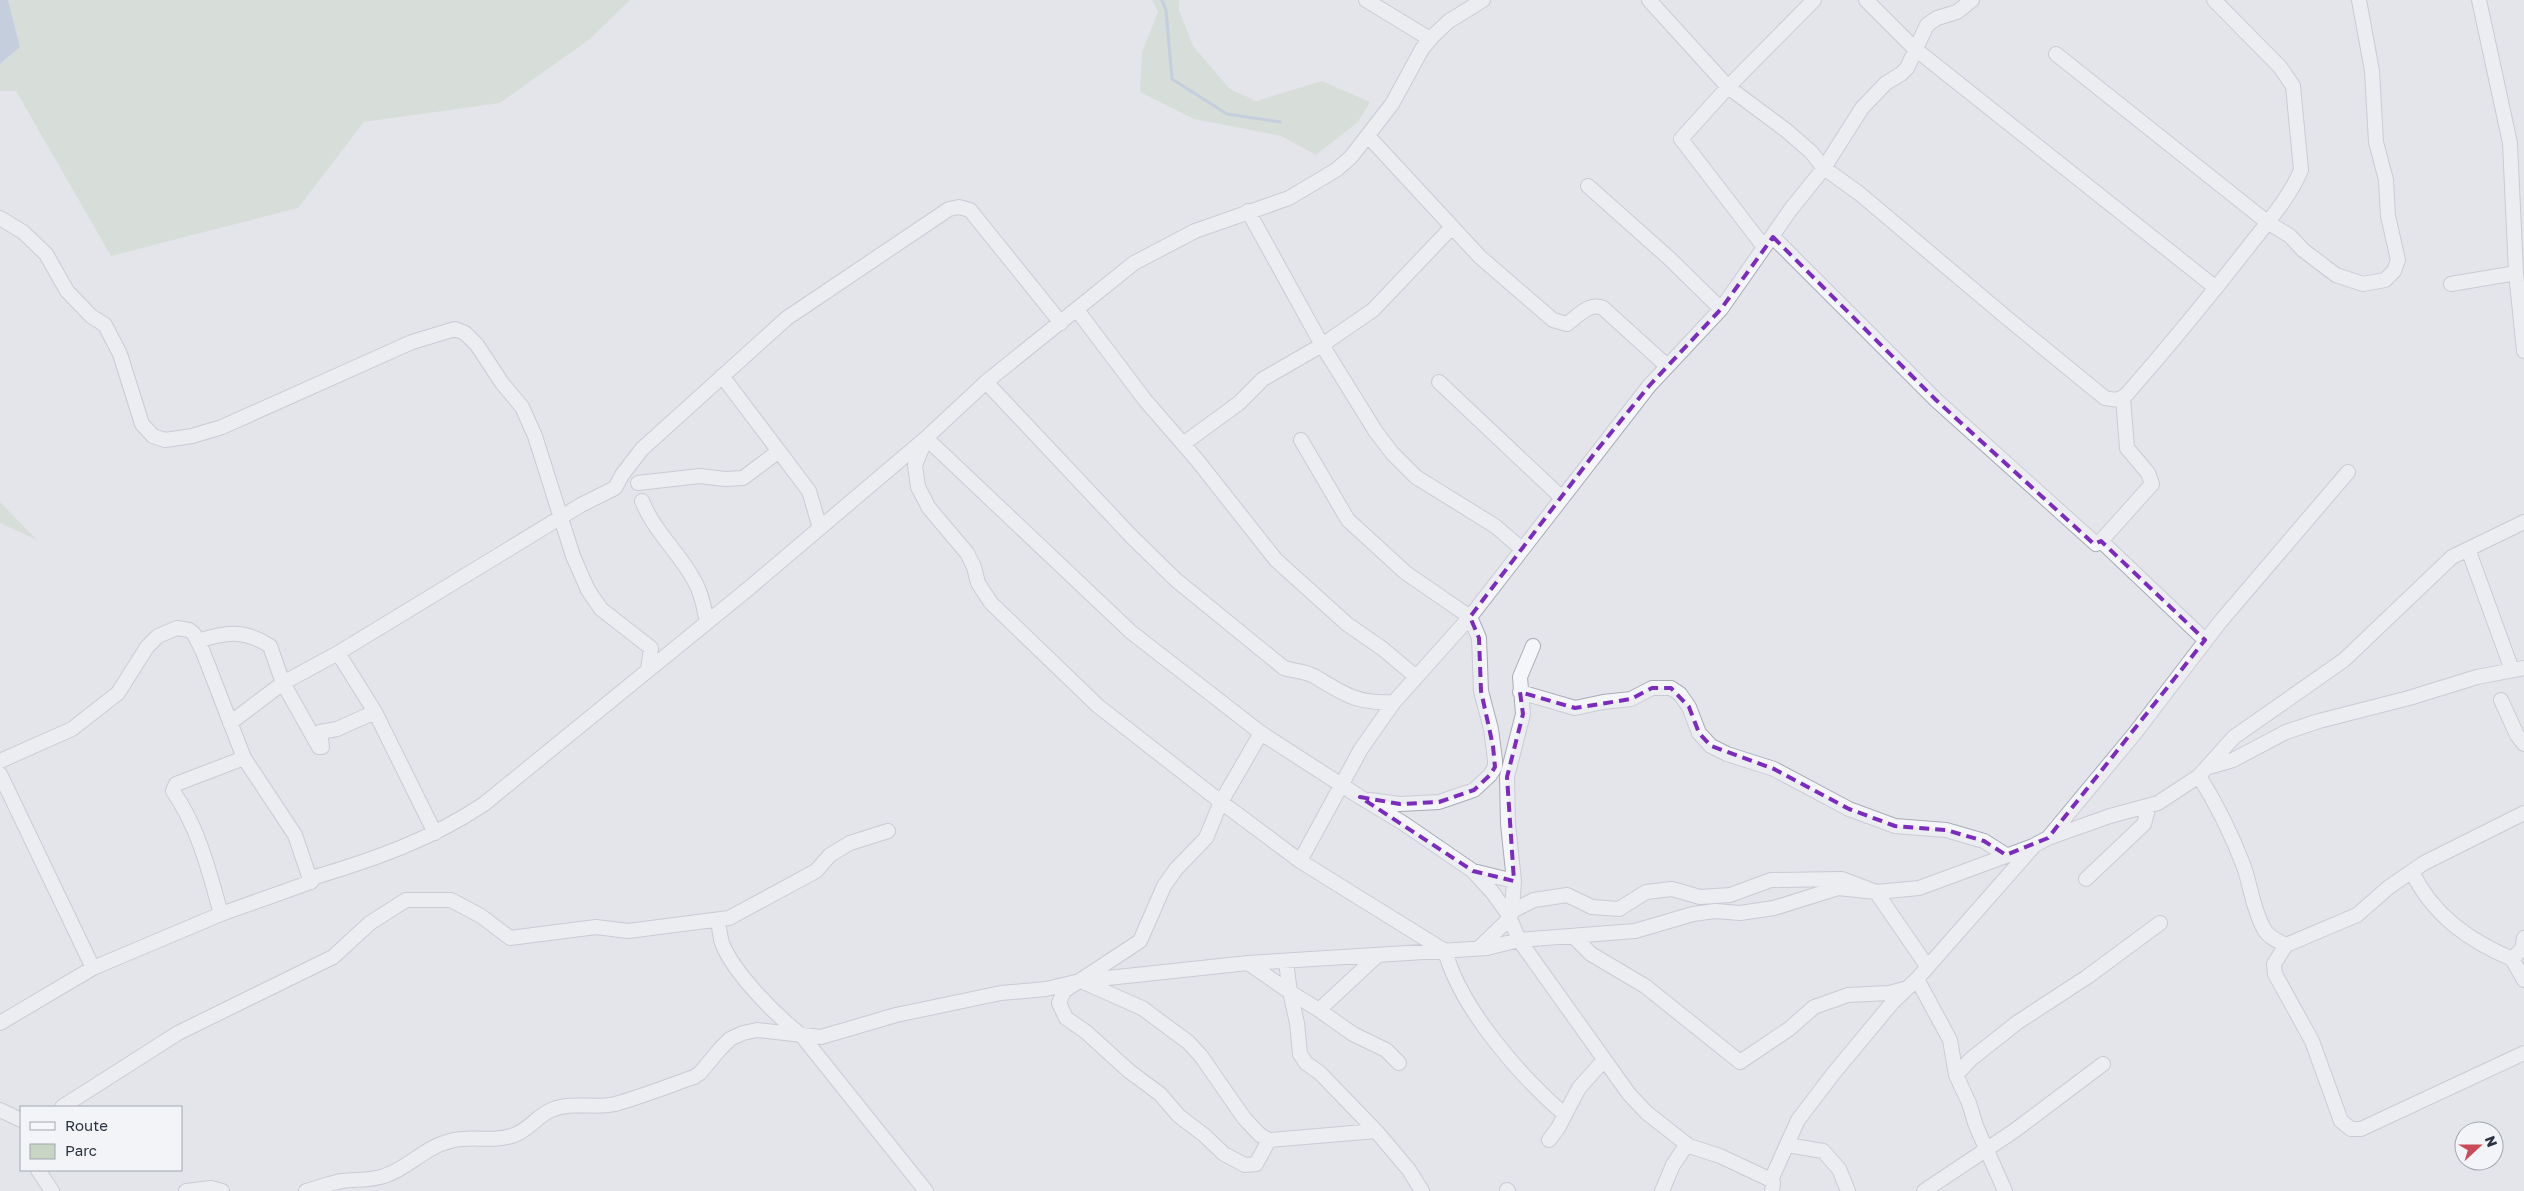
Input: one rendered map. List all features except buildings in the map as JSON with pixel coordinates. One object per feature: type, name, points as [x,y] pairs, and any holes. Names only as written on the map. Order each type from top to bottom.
[{"type":"street","points":[[1366,0],[1430,39]]},
{"type":"street","points":[[0,1023],[93,968],[221,914],[311,882],[315,877],[401,849],[462,819],[492,798],[707,622],[926,438],[986,382],[1134,263],[1164,246],[1226,218],[1289,198],[1314,185],[1351,157],[1392,104],[1422,49],[1430,39],[1448,21],[1483,0]]},
{"type":"street","points":[[1648,0],[1728,87],[1787,132],[1811,152],[1824,168],[1860,194],[2006,318],[2105,398],[2114,400],[2123,398],[2216,288],[2268,222],[2298,179],[2301,170],[2293,86],[2280,67],[2214,0]]},
{"type":"street","points":[[1814,0],[1728,87],[1681,139],[1769,242],[1936,400],[2091,542],[2096,544],[2101,541],[2152,484],[2148,473],[2127,448],[2123,398]]},
{"type":"street","points":[[1866,0],[1914,48],[2216,288]]},
{"type":"street","points":[[1300,861],[1376,725],[1415,676],[1470,617],[1561,497],[1667,366],[1721,309],[1790,210],[1824,168],[1862,108],[1886,83],[1907,68],[1914,48],[1927,25],[1932,20],[1957,12],[1972,0]]},
{"type":"street","points":[[2056,54],[2268,222],[2290,236],[2303,250],[2336,275],[2363,284],[2385,280],[2394,271],[2398,260],[2388,216],[2386,180],[2376,142],[2372,72],[2359,0]]},
{"type":"street","points":[[2479,0],[2510,143],[2516,273],[2524,351]]},
{"type":"street","points":[[1368,136],[1451,228],[1480,257],[1552,320],[1567,324],[1591,306],[1597,305],[1603,308],[1667,366]]},
{"type":"street","points":[[1588,186],[1670,259],[1721,309]]},
{"type":"street","points":[[230,723],[283,683],[338,653],[561,517],[615,488],[642,448],[788,318],[898,242],[949,210],[959,207],[970,210],[1061,323]]},
{"type":"street","points":[[1248,211],[1322,345],[1376,432],[1404,466],[1495,526],[1522,549]]},
{"type":"street","points":[[0,218],[23,232],[46,254],[67,291],[91,316],[105,324],[120,354],[142,424],[153,436],[165,440],[192,436],[222,427],[412,342],[455,329],[465,333],[477,344],[502,383],[522,407],[535,436],[573,556],[601,609],[651,648],[648,670]]},
{"type":"street","points":[[1183,444],[1239,403],[1263,379],[1322,345],[1373,310],[1451,228]]},
{"type":"street","points":[[2451,284],[2516,273]]},
{"type":"street","points":[[1077,310],[1145,400],[1183,444],[1276,560],[1347,624],[1383,648],[1415,676]]},
{"type":"street","points":[[722,376],[811,495],[820,528]]},
{"type":"street","points":[[986,382],[1131,536],[1176,580],[1284,668],[1306,673],[1341,693],[1359,700],[1394,702]]},
{"type":"street","points":[[1439,382],[1561,497]]},
{"type":"street","points":[[926,438],[1108,612],[1260,733],[1342,784],[1360,798],[1403,823],[1473,871],[1511,915],[1519,940],[1631,1096],[1687,1144],[1756,1173],[1772,1185],[1787,1145],[1802,1115],[1892,1003],[1912,983],[2033,846]]},
{"type":"street","points":[[926,438],[915,465],[918,487],[929,508],[967,553],[974,567],[978,583],[991,603],[1098,706],[1222,802],[1300,861],[1445,951],[1451,973],[1483,1024],[1526,1078],[1565,1115]]},
{"type":"street","points":[[1301,440],[1341,510],[1360,534],[1406,573],[1470,617],[1479,638],[1481,691],[1491,730],[1495,768],[1482,784],[1474,790],[1439,802],[1400,804],[1360,798]]},
{"type":"street","points":[[638,483],[700,476],[725,479],[742,478],[779,451]]},
{"type":"street","points":[[2048,838],[2135,733],[2205,640],[2348,472]]},
{"type":"street","points":[[642,501],[648,517],[694,580],[702,599],[707,622]]},
{"type":"street","points":[[2204,772],[2234,737],[2344,660],[2438,568],[2468,549],[2524,522]]},
{"type":"street","points":[[2101,541],[2205,640]]},
{"type":"street","points":[[306,1191],[342,1181],[383,1176],[400,1169],[432,1146],[472,1137],[500,1139],[514,1135],[551,1110],[576,1104],[614,1104],[694,1077],[700,1073],[720,1049],[742,1033],[757,1030],[821,1037],[896,1015],[1002,994],[1046,989],[1080,981],[1248,963],[1479,948],[1519,940],[1635,931],[1693,914],[1715,911],[1740,913],[1774,908],[1838,888],[1876,892],[1919,888],[2033,846],[2048,838],[2110,816],[2158,803],[2204,772],[2233,760],[2286,732],[2319,721],[2409,698],[2477,676],[2518,669],[2468,549]]},
{"type":"street","points":[[0,761],[72,729],[96,712],[118,693],[147,647],[158,636],[178,628],[184,628],[194,634],[198,642],[244,758],[295,835],[311,882]]},
{"type":"street","points":[[198,642],[223,632],[248,637],[266,643],[272,648],[283,683],[319,747],[322,748],[320,732],[337,729],[375,712]]},
{"type":"street","points":[[1511,915],[1514,880],[1508,824],[1506,777],[1523,714],[1520,677],[1532,646]]},
{"type":"street","points":[[338,653],[375,712],[434,833]]},
{"type":"street","points":[[1520,692],[1575,708],[1631,699],[1652,688],[1671,688],[1680,694],[1689,706],[1699,733],[1711,746],[1727,754],[1774,769],[1849,809],[1895,826],[1946,830],[1984,841],[2006,856]]},
{"type":"street","points":[[2501,700],[2517,735],[2524,744]]},
{"type":"street","points":[[1260,733],[1201,845],[1176,869],[1164,886],[1140,941],[1064,991],[1059,1003],[1066,1018],[1086,1032],[1129,1071],[1160,1094],[1179,1116],[1204,1135],[1224,1154],[1245,1165],[1256,1164],[1269,1140]]},
{"type":"street","points":[[221,914],[208,871],[205,853],[189,816],[174,791],[174,787],[176,784],[244,758]]},
{"type":"street","points":[[2204,772],[2244,869],[2264,931],[2286,945]]},
{"type":"street","points":[[0,774],[93,968]]},
{"type":"street","points":[[2086,879],[2144,824],[2149,806]]},
{"type":"street","points":[[2524,813],[2424,863],[2389,887],[2357,915],[2286,945],[2274,964],[2275,974],[2312,1041],[2341,1121],[2351,1129],[2361,1129],[2524,1053]]},
{"type":"street","points":[[64,1106],[178,1033],[333,957],[370,923],[406,900],[451,900],[481,916],[510,938],[596,927],[628,931],[718,920],[729,918],[784,890],[816,871],[830,855],[850,843],[888,831]]},
{"type":"street","points":[[1473,871],[1514,880]]},
{"type":"street","points":[[2412,872],[2420,888],[2440,914],[2455,928],[2473,940],[2512,959],[2524,980]]},
{"type":"street","points":[[1479,948],[1511,915],[1534,900],[1567,895],[1592,907],[1619,909],[1646,892],[1672,889],[1700,898],[1730,895],[1771,880],[1842,879],[1876,892],[1927,966]]},
{"type":"street","points":[[718,920],[722,943],[739,969],[778,1016],[802,1036],[926,1191]]},
{"type":"street","points":[[1956,1075],[1971,1059],[2018,1022],[2087,977],[2160,923]]},
{"type":"street","points":[[1574,937],[1591,954],[1646,986],[1740,1062],[1789,1029],[1814,1007],[1848,995],[1889,993],[1912,983]]},
{"type":"street","points":[[2512,959],[2522,949],[2524,938]]},
{"type":"street","points":[[1319,1010],[1377,956]]},
{"type":"street","points":[[1286,962],[1297,1023],[1300,1054],[1306,1063],[1320,1073],[1376,1131],[1409,1170],[1422,1191]]},
{"type":"street","points":[[1248,963],[1352,1034],[1386,1050],[1399,1063]]},
{"type":"street","points":[[1080,981],[1142,1008],[1188,1042],[1201,1056],[1244,1118],[1260,1135],[1269,1140],[1376,1131]]},
{"type":"street","points":[[1912,983],[1950,1040],[1956,1075],[2005,1191]]},
{"type":"street","points":[[1549,1140],[1579,1088],[1604,1060]]},
{"type":"street","points":[[1924,1191],[1987,1149],[2103,1064]]},
{"type":"street","points":[[0,1110],[20,1120]]},
{"type":"street","points":[[1662,1191],[1673,1165],[1687,1144]]},
{"type":"street","points":[[1787,1145],[1823,1151],[1839,1169],[1848,1191]]},
{"type":"street","points":[[1756,1173],[1781,1160]]},
{"type":"street","points":[[39,1171],[52,1191]]},
{"type":"street","points":[[355,1180],[366,1191]]},
{"type":"street","points":[[186,1191],[211,1188],[222,1191]]},
{"type":"highlighted area","points":[[1773,237],[1936,400],[2094,544],[2101,541],[2205,640],[2048,838],[2006,855],[1984,841],[1946,830],[1895,826],[1849,809],[1774,769],[1711,746],[1699,733],[1689,707],[1671,688],[1652,688],[1631,699],[1575,708],[1520,692],[1523,714],[1507,777],[1514,881],[1473,871],[1360,797],[1400,804],[1439,802],[1474,790],[1490,775],[1495,767],[1493,746],[1481,691],[1479,638],[1470,617],[1597,450],[1649,386],[1721,309]]},
{"type":"green space","points":[[8,0],[630,0],[590,39],[500,103],[364,122],[298,208],[111,256],[16,91],[0,91],[0,64],[20,47]]},
{"type":"green space","points":[[1152,0],[1179,0],[1179,10],[1193,46],[1230,89],[1256,101],[1322,81],[1370,102],[1358,122],[1316,155],[1281,136],[1194,119],[1140,92],[1142,52],[1158,12]]},
{"type":"green space","points":[[0,502],[37,540],[0,523]]},
{"type":"water","points":[[0,0],[8,0],[20,47],[0,64]]},
{"type":"waterway","points":[[1162,0],[1166,10],[1172,79],[1227,114],[1280,122]]}]
